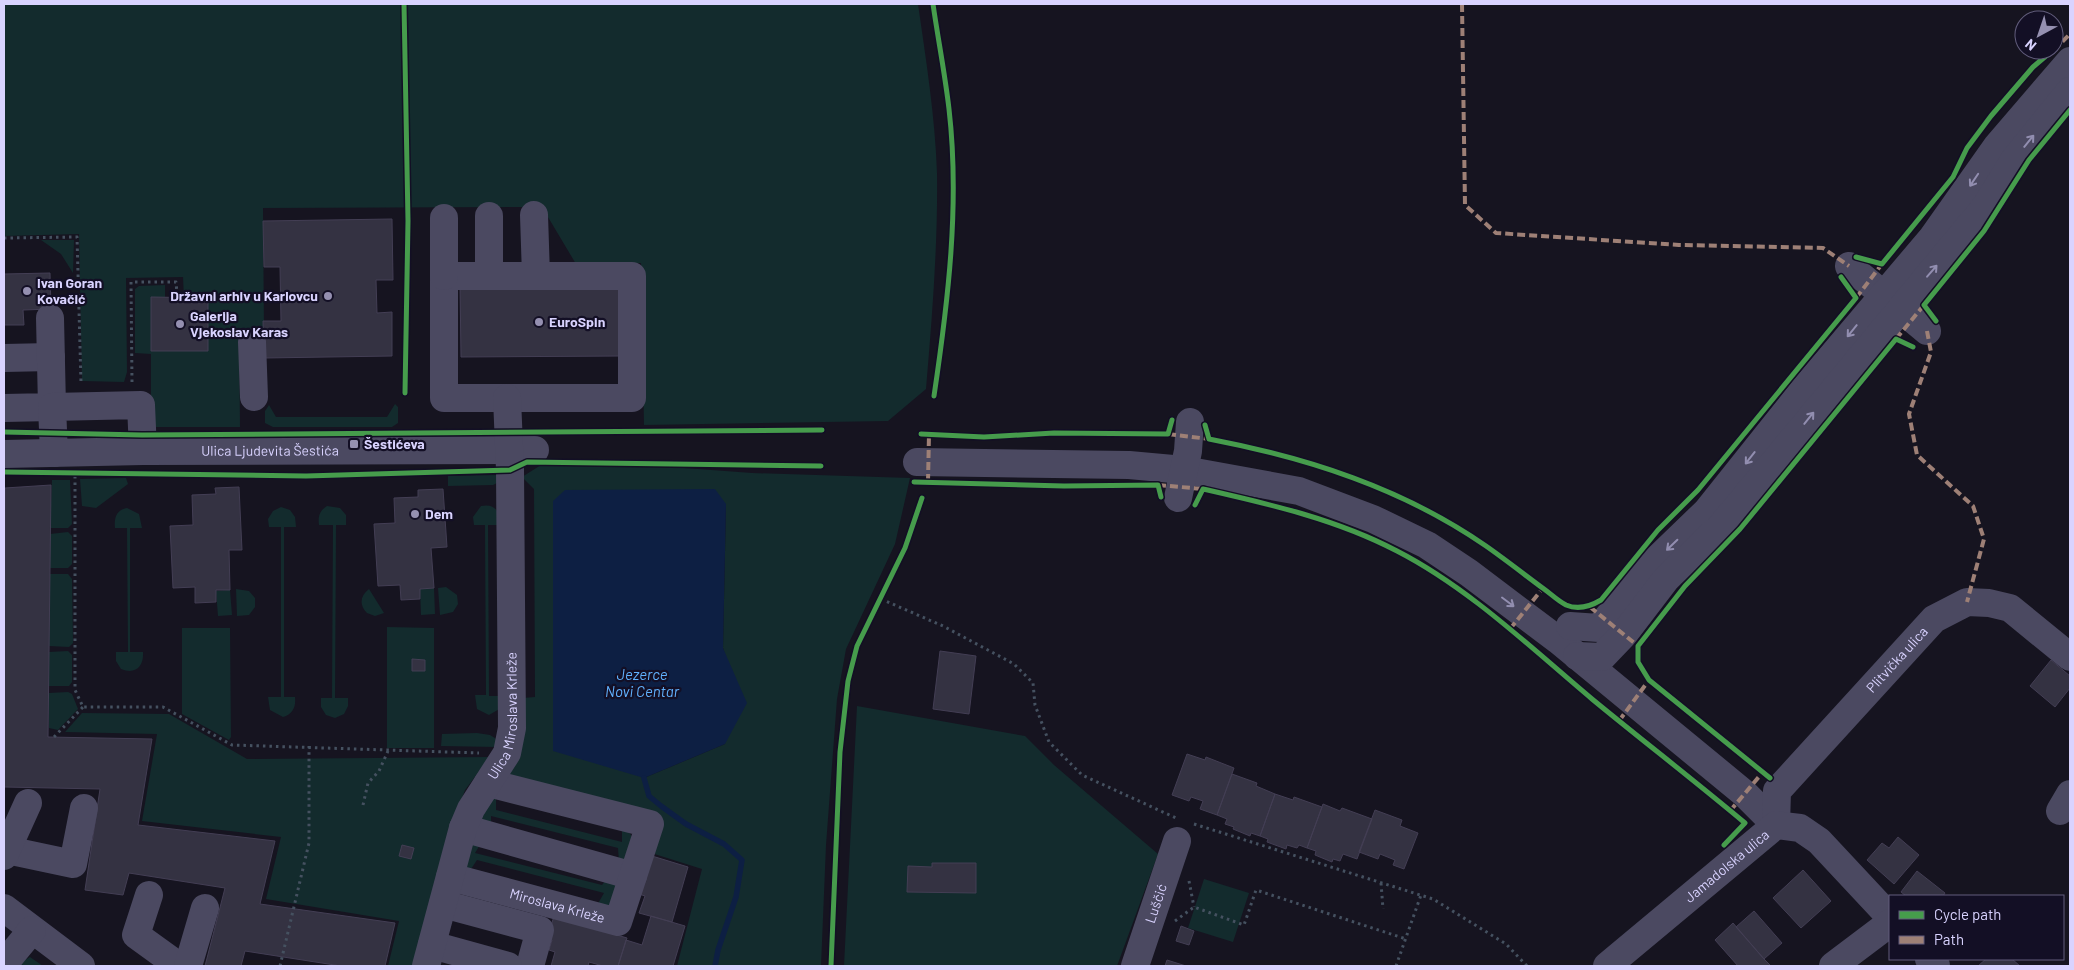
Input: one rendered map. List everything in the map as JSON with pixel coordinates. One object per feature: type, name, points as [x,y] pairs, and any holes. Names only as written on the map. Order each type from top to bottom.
[{"type":"street","points":[[1589,656],[1624,634],[1666,579],[1723,524],[1891,301],[1932,238],[1997,146],[2070,61]]},
{"type":"street","points":[[1589,656],[1599,628],[1651,566],[1707,511],[1891,301],[1986,206],[2014,160],[2070,91]]},
{"type":"street","points":[[534,215],[536,276]]},
{"type":"street","points":[[489,216],[489,276]]},
{"type":"street","points":[[444,218],[444,276],[444,398],[632,398],[632,276],[444,276]]},
{"type":"street","points":[[1849,266],[1926,331]]},
{"type":"street","points":[[50,318],[52,407],[60,463]]},
{"type":"street","points":[[252,342],[254,396]]},
{"type":"street","points":[[4,358],[51,358]]},
{"type":"street","name":"Ulica Miroslava Krleže","points":[[429,956],[463,828],[471,809],[507,753],[512,728],[522,450],[507,398]]},
{"type":"street","points":[[4,408],[141,405],[143,451]]},
{"type":"street","points":[[1178,498],[1186,461],[1190,422]]},
{"type":"street","name":"Ulica Ljudevita Šestića","points":[[4,454],[60,463],[143,451],[522,450]]},
{"type":"street","points":[[918,454],[1129,465],[1186,461],[1251,464],[1302,477],[1379,504],[1427,527],[1479,559],[1570,626],[1589,656],[1626,696],[1744,794],[1776,825]]},
{"type":"street","points":[[1186,461],[1299,491],[1373,519],[1427,545],[1589,656]]},
{"type":"street","name":"Plitvička ulica","points":[[1776,825],[1777,791],[1934,619],[1967,602],[1989,603],[2010,608],[2070,657]]},
{"type":"street","points":[[1570,626],[1599,628]]},
{"type":"street","name":"Miroslava Krleže","points":[[450,877],[618,922],[650,824],[488,783]]},
{"type":"street","points":[[28,803],[6,853],[73,864],[84,808]]},
{"type":"street","name":"Jamadolska ulica","points":[[1607,966],[1776,825],[1800,828],[1819,841],[1889,916]]},
{"type":"street","points":[[463,828],[633,876]]},
{"type":"street","name":"Luščić","points":[[1134,966],[1183,828]]},
{"type":"street","points":[[149,895],[136,935],[179,966]]},
{"type":"street","name":"Miroslava Krleže","points":[[443,904],[540,930],[530,966]]},
{"type":"street","points":[[4,908],[79,965]]},
{"type":"street","points":[[188,966],[205,908]]},
{"type":"street","points":[[1833,966],[1889,924]]},
{"type":"street","points":[[4,964],[32,930]]},
{"type":"street","points":[[429,956],[508,966]]},
{"type":"path","points":[[404,4],[408,221],[405,393]]},
{"type":"path","points":[[132,405],[131,282],[176,282],[176,294]]},
{"type":"path","points":[[60,463],[75,472],[84,472]]},
{"type":"path","points":[[75,472],[74,690],[83,707]]},
{"type":"path","points":[[881,599],[943,626],[1014,664],[1033,683],[1036,705],[1049,742],[1082,775],[1183,828],[1434,899],[1506,944],[1527,966]]},
{"type":"path","points":[[54,737],[83,707],[163,707],[232,745],[507,753]]},
{"type":"path","points":[[280,966],[309,843],[309,746]]},
{"type":"path","points":[[363,804],[368,783],[379,771],[388,751]]},
{"type":"path","points":[[1381,883],[1383,909]]},
{"type":"path","points":[[1171,924],[1194,907],[1244,925],[1256,890],[1406,939]]},
{"type":"path","points":[[1396,966],[1421,895]]},
{"type":"green space","points":[[4,4],[918,4],[932,109],[937,173],[936,254],[926,389],[888,421],[644,425],[641,263],[576,264],[542,207],[263,208],[264,333],[239,333],[240,427],[151,427],[151,354],[135,353],[135,289],[139,286],[165,285],[165,297],[152,351],[208,351],[208,298],[184,298],[183,277],[126,278],[127,372],[124,382],[82,381],[79,234],[4,236]]},
{"type":"green space","points":[[41,240],[74,240],[73,273],[61,254]]},
{"type":"green space","points":[[395,404],[398,407],[398,423],[392,427],[273,427],[265,423],[265,411],[269,405],[276,417],[387,417]]},
{"type":"green space","points":[[541,465],[644,465],[752,473],[910,478],[895,544],[846,649],[837,699],[826,845],[821,966],[677,966],[702,869],[645,851],[648,839],[514,781],[508,772],[523,698],[535,697],[534,489],[522,477]],"holes":[[[726,504],[723,648],[729,666],[725,744],[644,778]]]},
{"type":"green space","points":[[497,475],[497,483],[493,485],[448,486],[448,476]]},
{"type":"green space","points":[[126,478],[128,484],[96,508],[82,506],[80,479]]},
{"type":"green space","points":[[52,480],[70,480],[72,524],[68,528],[50,528]]},
{"type":"green space","points":[[327,506],[340,508],[346,515],[346,525],[336,525],[335,698],[348,698],[348,706],[344,714],[335,718],[326,715],[321,707],[321,698],[332,698],[333,525],[319,525],[321,512]]},
{"type":"green space","points":[[481,506],[493,507],[499,516],[501,525],[488,525],[489,696],[502,696],[501,708],[489,715],[477,709],[475,695],[486,695],[485,525],[474,525],[473,517]]},
{"type":"green space","points":[[281,507],[290,510],[295,517],[296,527],[284,527],[284,697],[295,697],[295,701],[291,712],[283,717],[270,710],[268,697],[281,697],[281,527],[269,527],[268,519],[273,511]]},
{"type":"green space","points":[[127,508],[139,514],[142,528],[130,528],[130,652],[143,652],[140,665],[131,671],[121,669],[116,661],[116,652],[128,652],[127,528],[115,528],[115,518],[118,513]]},
{"type":"green space","points":[[68,532],[72,536],[72,564],[68,568],[50,568],[50,534]]},
{"type":"green space","points":[[50,574],[68,574],[72,579],[73,643],[69,647],[49,646]]},
{"type":"green space","points":[[446,587],[457,595],[458,604],[453,612],[440,615],[438,588]]},
{"type":"green space","points":[[434,588],[435,614],[421,615],[420,589]]},
{"type":"green space","points":[[236,589],[249,591],[255,598],[255,607],[249,615],[237,616]]},
{"type":"green space","points":[[369,589],[384,613],[375,616],[364,610],[362,598]]},
{"type":"green space","points":[[230,590],[232,615],[218,616],[216,591]]},
{"type":"green space","points":[[387,627],[434,628],[434,748],[387,748]]},
{"type":"green space","points":[[182,628],[230,628],[231,737],[229,740],[182,714]]},
{"type":"green space","points":[[68,651],[72,655],[72,682],[69,686],[49,686],[49,652]]},
{"type":"green space","points":[[68,692],[72,694],[78,709],[58,730],[49,728],[49,693]]},
{"type":"green space","points":[[857,706],[1025,736],[1054,765],[1158,854],[1117,966],[844,966]]},
{"type":"green space","points":[[82,713],[169,714],[247,759],[490,757],[465,790],[456,815],[419,966],[388,966],[399,921],[266,899],[281,837],[142,821],[157,734],[65,732]]},
{"type":"green space","points":[[477,733],[490,735],[498,740],[497,747],[441,746],[442,734]]},
{"type":"green space","points":[[493,794],[496,798],[496,810],[622,842],[622,831],[628,832],[633,841],[623,863],[619,862],[618,848],[491,816],[491,826],[479,823]]},
{"type":"green space","points":[[483,840],[475,853],[602,885],[610,875],[617,878],[618,893],[608,908],[596,907],[604,893],[477,860],[471,869],[466,870],[468,846]]},
{"type":"green space","points":[[1204,879],[1249,893],[1233,942],[1188,928]]},
{"type":"green space","points":[[30,957],[43,966],[15,966]]},
{"type":"water","name":"Jezerce Novi Centar","points":[[715,489],[726,504],[723,648],[747,703],[725,744],[644,778],[553,751],[553,501],[565,490]]},
{"type":"building","name":"Državni arhiv u Karlovcu","points":[[392,219],[393,280],[376,280],[377,313],[392,312],[392,356],[264,358],[263,321],[281,321],[280,267],[264,267],[263,221]]},
{"type":"building","name":"Ivan Goran Kovačić","points":[[50,273],[51,309],[23,310],[24,325],[4,325],[4,274]]},
{"type":"building","points":[[622,283],[622,356],[461,357],[460,284]]},
{"type":"building","name":"Galerija Vjekoslav Karas","points":[[151,297],[208,298],[208,351],[151,351]]},
{"type":"building","points":[[51,485],[48,737],[152,739],[138,825],[275,841],[260,904],[395,923],[385,966],[341,966],[245,951],[241,966],[205,966],[225,888],[129,873],[123,895],[85,890],[100,789],[4,787],[5,488]]},
{"type":"building","points":[[239,487],[242,550],[229,550],[230,590],[216,590],[216,602],[195,603],[195,587],[173,588],[170,526],[193,525],[192,495],[216,494],[215,488]]},
{"type":"building","points":[[443,489],[447,547],[431,548],[434,588],[420,589],[420,599],[401,600],[400,585],[378,586],[374,524],[395,523],[394,498],[418,497],[418,490]]},
{"type":"building","points":[[940,651],[976,656],[969,714],[933,709]]},
{"type":"building","points":[[412,659],[425,660],[425,671],[412,671]]},
{"type":"building","points":[[2051,660],[2070,676],[2070,688],[2055,707],[2030,686]]},
{"type":"building","points":[[1187,754],[1205,760],[1206,757],[1234,768],[1217,815],[1200,809],[1203,801],[1191,797],[1189,801],[1172,795]]},
{"type":"building","points":[[1232,774],[1257,783],[1256,786],[1275,794],[1260,836],[1251,833],[1250,836],[1233,829],[1234,827],[1225,824],[1227,819],[1217,815]]},
{"type":"building","points":[[1275,794],[1293,800],[1294,797],[1322,807],[1307,848],[1299,845],[1297,848],[1287,845],[1286,849],[1267,842],[1268,839],[1260,836]]},
{"type":"building","points":[[1323,804],[1340,811],[1342,808],[1372,819],[1357,859],[1343,854],[1340,861],[1333,859],[1332,862],[1315,855],[1316,851],[1307,848]]},
{"type":"building","points":[[1375,810],[1402,820],[1400,826],[1418,833],[1404,869],[1393,865],[1395,860],[1380,854],[1378,859],[1359,852]]},
{"type":"building","points":[[1898,837],[1919,855],[1894,884],[1867,860],[1882,843],[1889,848]]},
{"type":"building","points":[[402,845],[414,848],[411,859],[399,856]]},
{"type":"building","points":[[652,856],[688,867],[672,922],[639,913],[645,896],[636,893]]},
{"type":"building","points":[[932,863],[976,863],[976,893],[907,892],[908,866],[932,867]]},
{"type":"building","points":[[1803,870],[1831,901],[1801,928],[1773,898]]},
{"type":"building","points":[[1917,871],[1945,893],[1944,895],[1905,895],[1901,892]]},
{"type":"building","points":[[1754,911],[1782,943],[1764,959],[1736,927]]},
{"type":"building","points":[[554,916],[627,938],[618,966],[603,966],[589,962],[588,966],[551,966],[555,952],[549,950],[552,940],[547,939]]},
{"type":"building","points":[[651,916],[685,926],[673,966],[618,966],[626,940],[642,945]]},
{"type":"building","points":[[1733,923],[1771,966],[1738,966],[1715,940]]},
{"type":"building","points":[[1181,926],[1194,931],[1189,945],[1176,941]]},
{"type":"building","points":[[1167,960],[1186,966],[1165,966]]},
{"type":"building","points":[[1985,960],[2013,960],[2020,966],[1978,966]]},
{"type":"waterway","points":[[644,778],[649,796],[686,824],[724,844],[742,860],[736,897],[718,950],[715,966]]},
{"type":"marked path","points":[[1462,4],[1465,205],[1496,233],[1679,245],[1823,248],[1849,266]]},
{"type":"marked path","points":[[2064,40],[2070,34]]},
{"type":"marked path","points":[[1856,298],[1882,264]]},
{"type":"marked path","points":[[1896,339],[1924,305]]},
{"type":"marked path","points":[[1927,331],[1931,352],[1909,414],[1917,455],[1973,506],[1984,539],[1967,602]]},
{"type":"marked path","points":[[928,482],[929,434]]},
{"type":"marked path","points":[[1168,434],[1209,439]]},
{"type":"marked path","points":[[1158,485],[1203,489]]},
{"type":"marked path","points":[[1510,629],[1543,588]]},
{"type":"marked path","points":[[1590,607],[1638,646]]},
{"type":"marked path","points":[[1619,721],[1649,680]]},
{"type":"marked path","points":[[1730,811],[1763,772]]},
{"type":"cycle path","points":[[404,4],[408,221],[405,393]]},
{"type":"cycle path","points":[[933,4],[949,109],[953,181],[953,217],[948,289],[934,396]]},
{"type":"cycle path","points":[[1856,257],[1882,264],[1953,177],[1967,148],[1991,116],[2041,60]]},
{"type":"cycle path","points":[[1936,321],[1924,305],[1984,231],[2029,160],[2070,110]]},
{"type":"cycle path","points":[[1205,425],[1209,439],[1318,466],[1353,478],[1421,507],[1486,546],[1566,605],[1584,607],[1601,600],[1658,530],[1698,490],[1856,298],[1841,277]]},
{"type":"cycle path","points":[[1770,778],[1649,680],[1638,662],[1638,646],[1685,586],[1740,529],[1896,339],[1913,347]]},
{"type":"cycle path","points":[[921,434],[984,437],[1054,433],[1168,434],[1172,420]]},
{"type":"cycle path","points":[[4,432],[142,435],[822,430]]},
{"type":"cycle path","points":[[4,472],[306,476],[510,470],[527,462],[821,466]]},
{"type":"cycle path","points":[[914,482],[1064,486],[1158,485],[1161,497]]},
{"type":"cycle path","points":[[1195,505],[1203,489],[1326,521],[1397,551],[1449,582],[1498,619],[1592,699],[1745,823],[1724,845]]},
{"type":"cycle path","points":[[831,966],[840,752],[848,681],[857,646],[905,548],[922,498]]},
{"type":"place","name":"Ivan Goran Kovačić","points":[[27,291]]},
{"type":"place","name":"Državni arhiv u Karlovcu","points":[[328,296]]},
{"type":"place","name":"EuroSpin","points":[[539,322]]},
{"type":"place","name":"Galerija Vjekoslav Karas","points":[[180,324]]},
{"type":"place","name":"Šestićeva","points":[[354,444]]},
{"type":"place","name":"Dem","points":[[415,514]]}]
